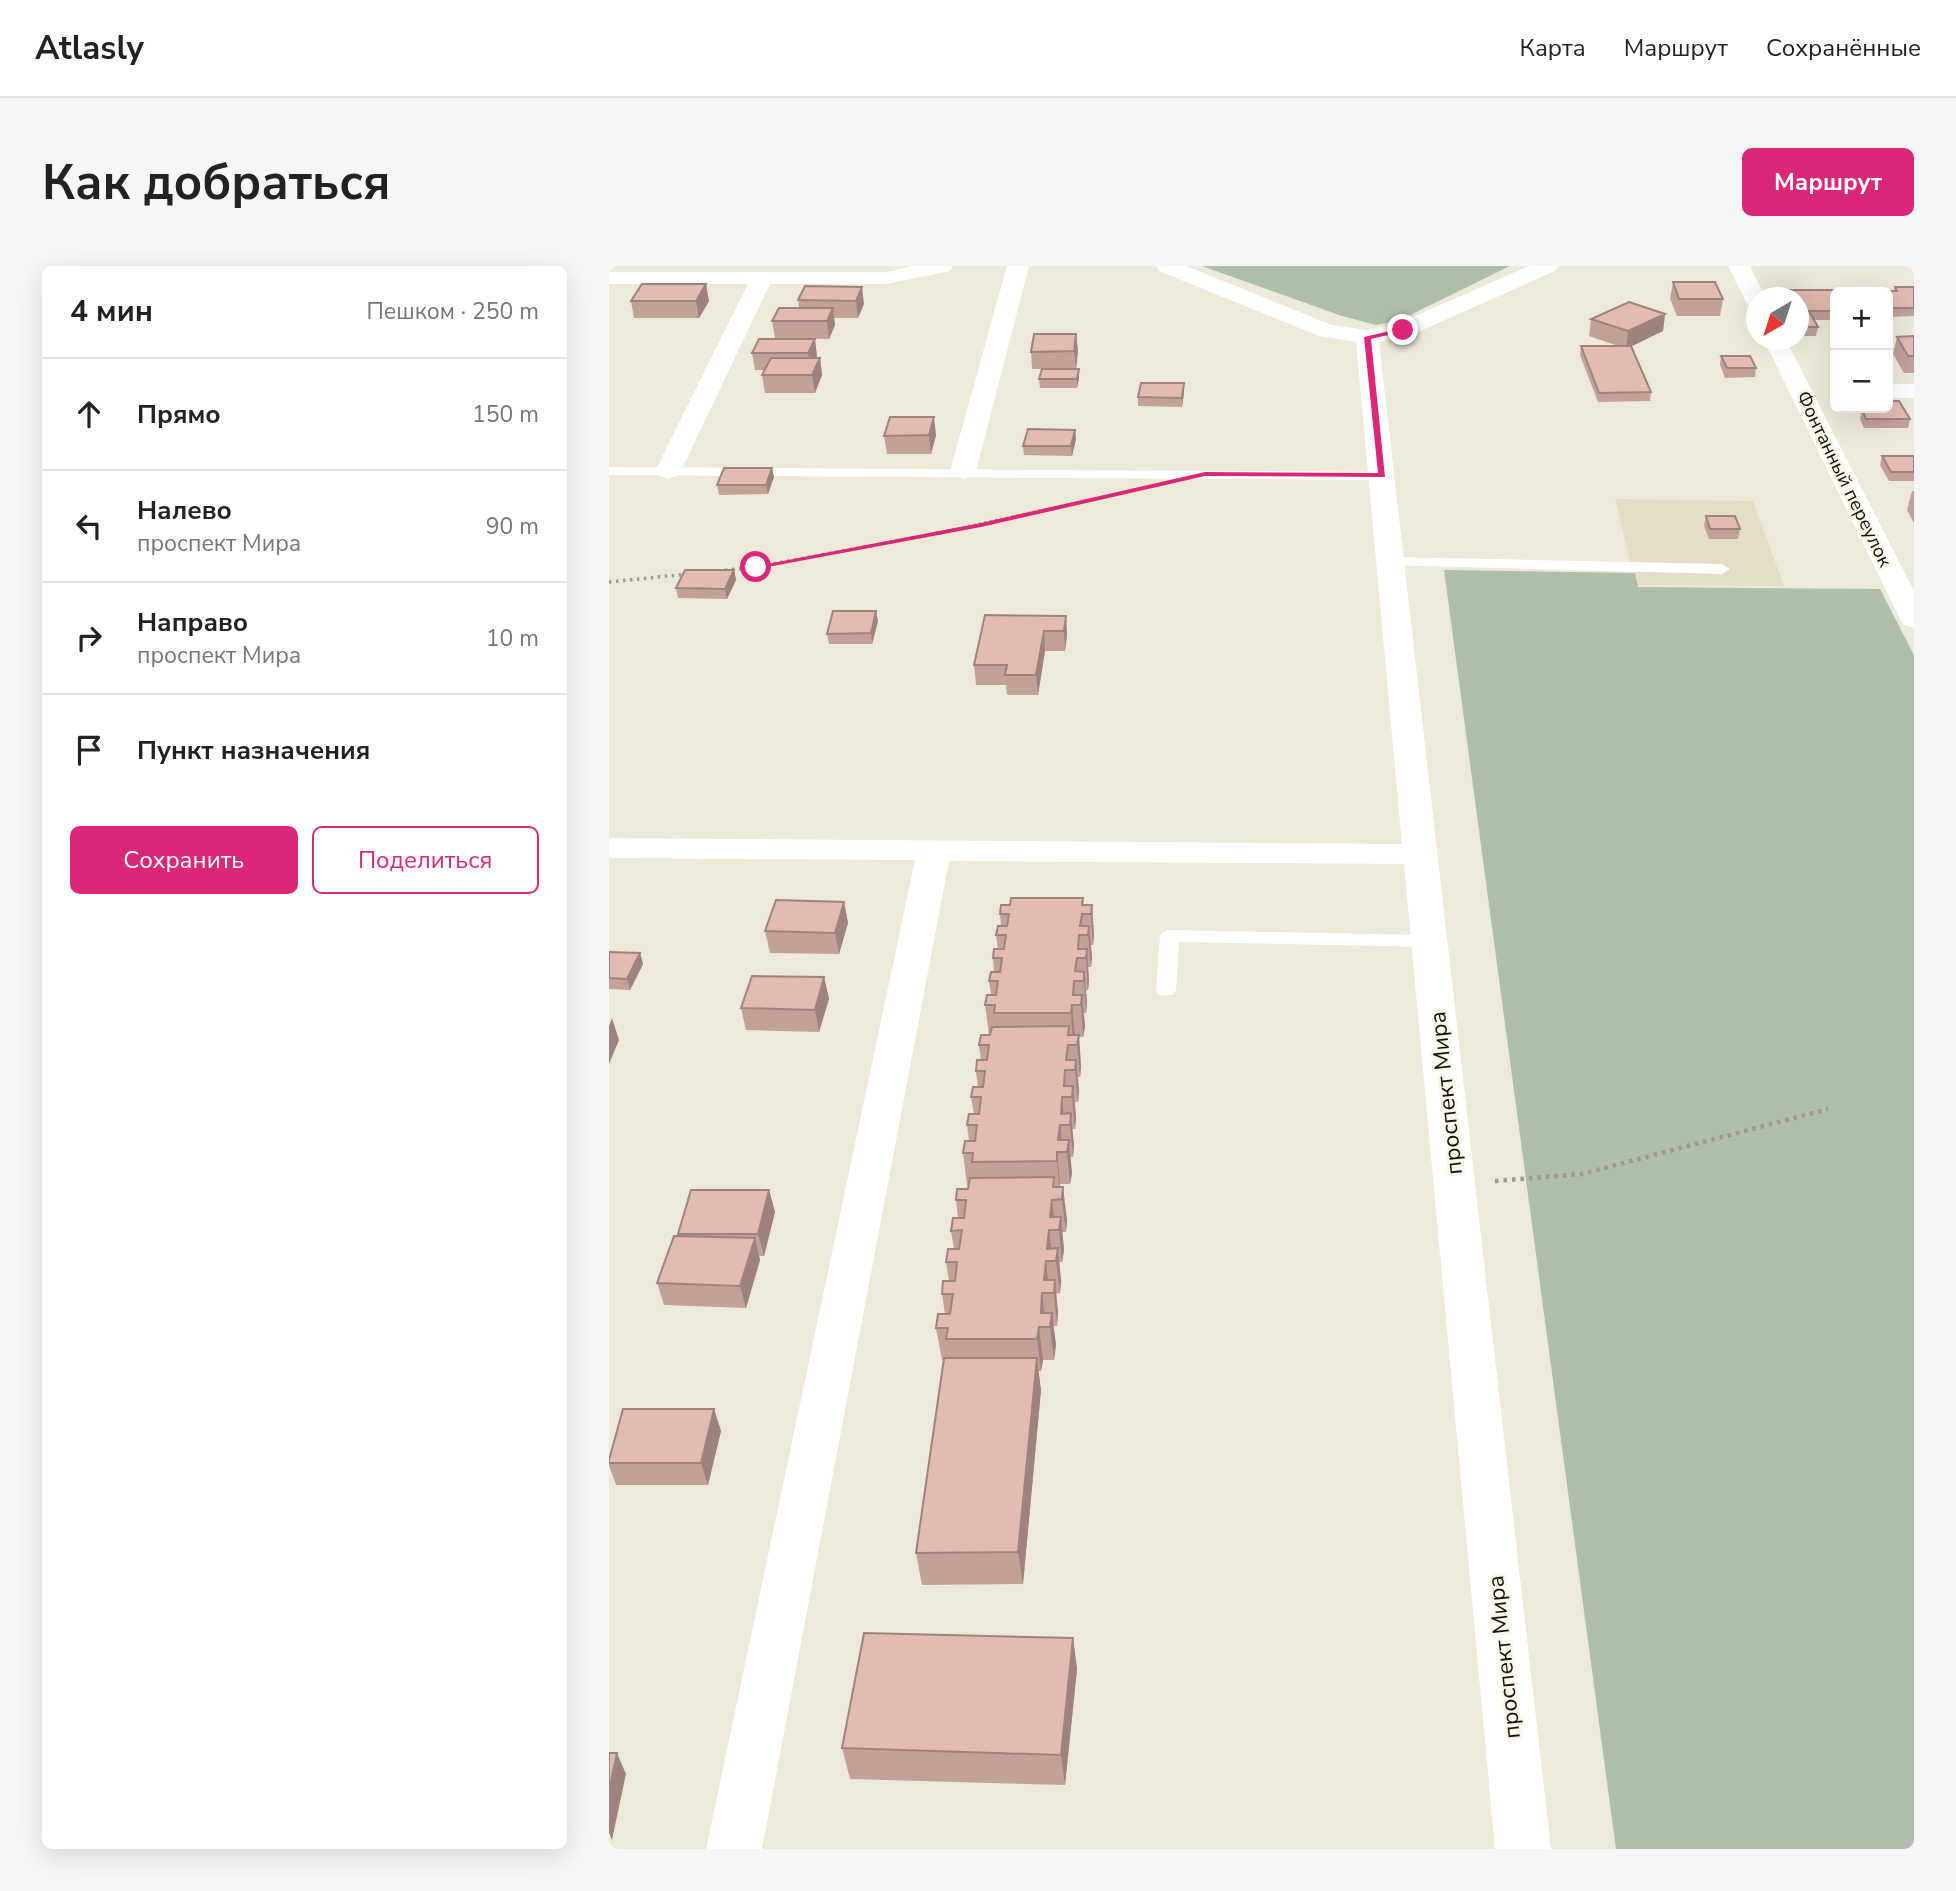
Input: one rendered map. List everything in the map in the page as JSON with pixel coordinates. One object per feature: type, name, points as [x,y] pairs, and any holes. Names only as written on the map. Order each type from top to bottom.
[{"type":"street","points":[[609,278],[887,278],[942,266]]},
{"type":"street","points":[[963,471],[1019,266]]},
{"type":"street","points":[[1167,266],[1327,331],[1367,337],[1403,330],[1547,266]]},
{"type":"street","points":[[1739,266],[1749,287]]},
{"type":"street","points":[[668,471],[762,279]]},
{"type":"street","name":"проспект Мира","points":[[1367,337],[1523,1849]]},
{"type":"street","name":"Фонтанный переулок","points":[[1782,350],[1812,391],[1914,618]]},
{"type":"street","points":[[1893,391],[1914,391]]},
{"type":"street","points":[[609,848],[1421,854]]},
{"type":"street","points":[[734,1849],[934,851]]},
{"type":"lane","points":[[609,471],[963,471],[1382,476]]},
{"type":"lane","points":[[1391,562],[1722,569]]},
{"type":"lane","points":[[1166,990],[1170,936],[1430,941]]},
{"type":"path","points":[[717,571],[756,567],[969,527],[1087,500]]},
{"type":"path","points":[[609,582],[691,573]]},
{"type":"path","points":[[1455,1184],[1582,1174],[1828,1109]]},
{"type":"shaded area","points":[[1615,499],[1753,501],[1784,586],[1636,585]]},
{"type":"green space","points":[[1202,266],[1510,266],[1400,320],[1376,325],[1342,316]]},
{"type":"green space","points":[[1444,570],[1635,573],[1638,587],[1880,589],[1914,655],[1914,1849],[1616,1849]]},
{"type":"building","points":[[1673,282],[1715,282],[1723,299],[1679,299]]},
{"type":"building","points":[[642,284],[706,284],[696,301],[631,301]]},
{"type":"building","points":[[805,286],[862,287],[856,301],[798,300]]},
{"type":"building","points":[[1895,287],[1914,287],[1914,308],[1893,308],[1893,291],[1897,291]]},
{"type":"building","points":[[1809,290],[1830,290],[1830,311],[1809,311]]},
{"type":"building","points":[[1629,302],[1665,314],[1628,331],[1591,319]]},
{"type":"building","points":[[779,308],[833,308],[827,321],[772,321]]},
{"type":"building","points":[[1809,311],[1818,327],[1809,327]]},
{"type":"building","points":[[1034,334],[1076,334],[1074,351],[1031,352]]},
{"type":"building","points":[[1914,336],[1914,356],[1908,356],[1897,337]]},
{"type":"building","points":[[759,339],[815,339],[808,353],[752,353]]},
{"type":"building","points":[[1581,346],[1631,346],[1651,392],[1599,393]]},
{"type":"building","points":[[1721,356],[1750,356],[1756,368],[1727,368]]},
{"type":"building","points":[[771,358],[820,358],[812,375],[762,375]]},
{"type":"building","points":[[1042,369],[1079,369],[1077,379],[1039,379]]},
{"type":"building","points":[[1141,383],[1184,383],[1182,398],[1138,397]]},
{"type":"building","points":[[1893,401],[1899,401],[1910,419],[1866,419],[1863,413],[1893,413]]},
{"type":"building","points":[[890,417],[934,417],[929,435],[884,436]]},
{"type":"building","points":[[1028,429],[1075,430],[1071,446],[1023,446]]},
{"type":"building","points":[[1882,456],[1914,456],[1914,472],[1891,472]]},
{"type":"building","points":[[724,468],[772,468],[766,485],[717,485]]},
{"type":"building","points":[[1706,516],[1735,516],[1740,529],[1710,529]]},
{"type":"building","points":[[685,570],[734,570],[725,589],[676,588]]},
{"type":"building","points":[[833,611],[876,611],[871,633],[827,634]]},
{"type":"building","points":[[985,615],[1066,616],[1064,631],[1044,631],[1036,675],[1005,675],[1007,665],[974,665]]},
{"type":"building","points":[[1011,898],[1083,898],[1082,905],[1092,905],[1091,914],[1082,914],[1080,926],[1089,926],[1088,935],[1079,935],[1078,949],[1087,949],[1086,958],[1077,958],[1075,971],[1084,972],[1084,981],[1074,981],[1073,995],[1082,995],[1081,1005],[1072,1005],[1071,1013],[994,1013],[995,1005],[985,1005],[987,995],[996,995],[998,981],[989,981],[991,972],[1000,972],[1002,958],[993,958],[994,949],[1004,949],[1006,935],[996,935],[998,926],[1007,926],[1009,914],[1000,914],[1001,905],[1010,905]]},
{"type":"building","points":[[776,900],[844,902],[835,933],[765,931]]},
{"type":"building","points":[[609,952],[640,953],[627,979],[609,978]]},
{"type":"building","points":[[752,976],[824,977],[815,1010],[741,1008]]},
{"type":"building","points":[[1069,1026],[1068,1035],[1079,1035],[1077,1045],[1068,1045],[1066,1060],[1076,1060],[1075,1070],[1065,1070],[1064,1086],[1073,1086],[1072,1097],[1062,1097],[1061,1114],[1071,1113],[1070,1125],[1060,1125],[1058,1140],[1069,1140],[1067,1152],[1057,1152],[1057,1161],[972,1162],[973,1153],[963,1153],[965,1141],[975,1141],[977,1125],[967,1125],[969,1114],[979,1114],[981,1097],[971,1097],[973,1087],[983,1087],[985,1071],[976,1071],[977,1060],[987,1060],[989,1045],[979,1045],[981,1035],[990,1035],[992,1027]]},
{"type":"building","points":[[1054,1177],[1053,1187],[1063,1187],[1062,1199],[1052,1200],[1050,1217],[1061,1217],[1059,1230],[1049,1230],[1047,1249],[1058,1248],[1056,1261],[1046,1261],[1044,1280],[1055,1280],[1054,1293],[1042,1293],[1041,1313],[1052,1313],[1050,1327],[1039,1327],[1037,1339],[946,1339],[948,1328],[936,1328],[938,1314],[950,1314],[953,1294],[942,1294],[943,1281],[955,1281],[957,1262],[946,1262],[948,1249],[959,1249],[962,1230],[951,1231],[953,1218],[964,1218],[966,1200],[956,1200],[957,1189],[968,1189],[970,1178]]},
{"type":"building","points":[[691,1190],[769,1190],[758,1234],[678,1234]]},
{"type":"building","points":[[674,1236],[755,1238],[740,1286],[657,1283]]},
{"type":"building","points":[[944,1358],[1037,1358],[1018,1552],[916,1553]]},
{"type":"building","points":[[623,1409],[714,1409],[701,1463],[609,1463]]},
{"type":"building","points":[[864,1633],[1073,1638],[1061,1755],[842,1748]]},
{"type":"building","points":[[609,1753],[617,1753],[609,1790]]},
{"type":"route","points":[[756,567],[981,525],[1205,474],[1382,476],[1367,337],[1403,330]]}]
